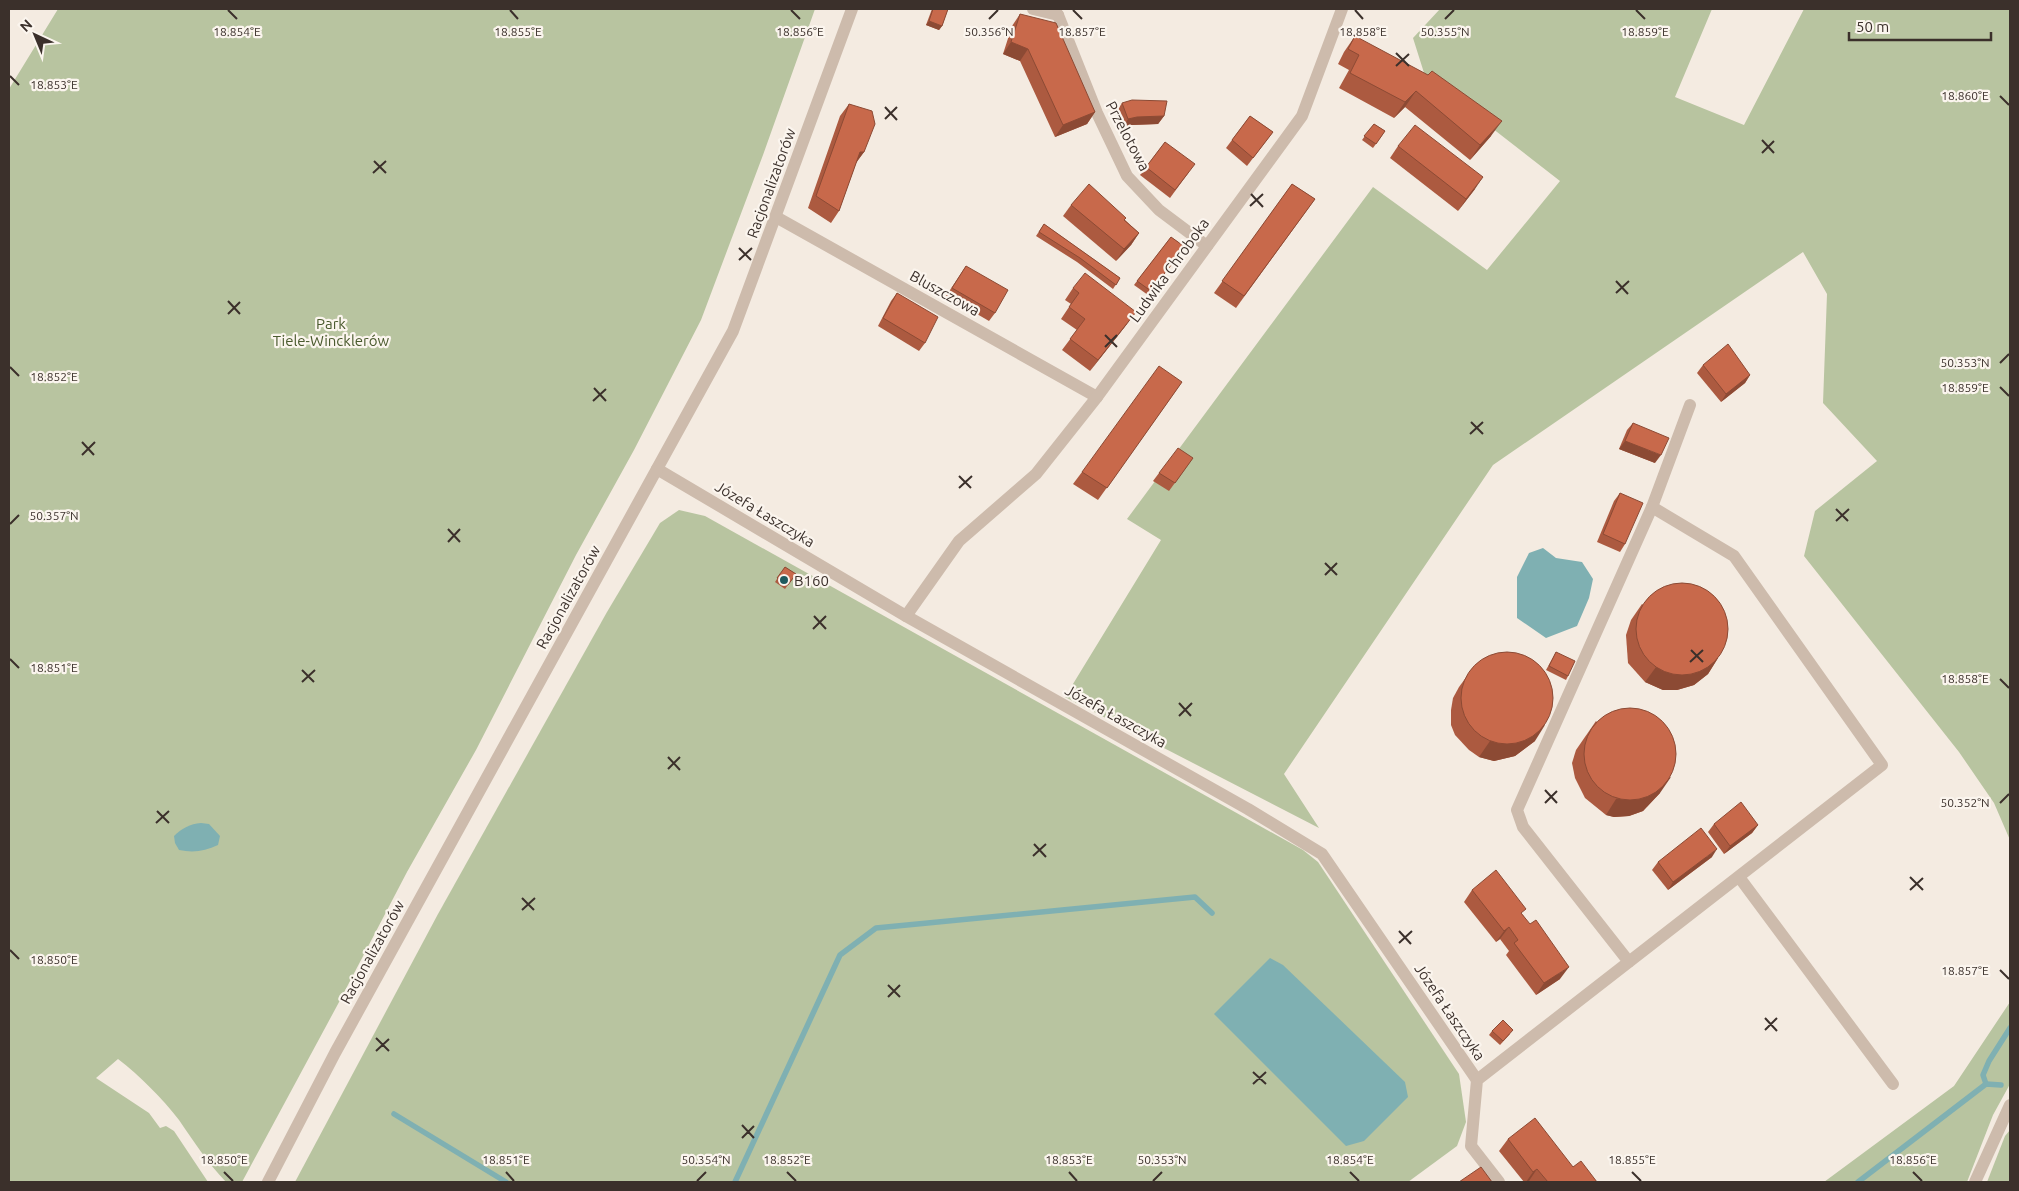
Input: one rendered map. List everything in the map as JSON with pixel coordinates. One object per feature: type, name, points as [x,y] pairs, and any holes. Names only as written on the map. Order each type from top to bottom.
[{"type":"street","name":"Racjonalizatorów","points":[[268,1182],[335,1053],[733,331],[852,9]]},
{"type":"street","points":[[1033,9],[1056,12]]},
{"type":"street","name":"Ludwika Chroboka","points":[[906,616],[959,541],[1036,474],[1097,397],[1302,116],[1342,9]]},
{"type":"street","name":"Przelotowa","points":[[1056,12],[1097,113],[1127,176],[1159,210],[1207,246]]},
{"type":"street","name":"Bluszczowa","points":[[776,217],[1097,397]]},
{"type":"street","points":[[1629,962],[1523,827],[1517,810],[1652,507],[1690,405]]},
{"type":"street","name":"Józefa Łaszczyka","points":[[657,469],[906,616],[1248,809],[1322,854],[1477,1080]]},
{"type":"street","points":[[1499,1182],[1471,1146],[1477,1080],[1882,766],[1734,556],[1652,507]]},
{"type":"street","points":[[1739,877],[1893,1084]]},
{"type":"street","points":[[1975,1182],[2010,1105]]},
{"type":"green space","name":"Park Tiele-Wincklerów","points":[[58,9],[815,9],[701,320],[634,450],[576,555],[476,750],[407,872],[242,1182],[226,1182],[165,1104],[118,1059],[96,1078],[149,1113],[160,1128],[166,1126],[174,1131],[208,1182],[9,1182],[9,89]]},
{"type":"green space","points":[[1440,9],[1712,9],[1675,97],[1744,125],[1804,9],[2010,9],[2010,840],[1994,803],[1959,752],[1804,556],[1815,511],[1877,461],[1823,403],[1827,294],[1803,252],[1493,465],[1284,774],[1319,828],[1065,697],[1161,540],[1127,519],[1373,187],[1487,270],[1560,181],[1425,76],[1413,38]]},
{"type":"green space","points":[[679,510],[705,516],[1303,850],[1318,862],[1459,1074],[1466,1122],[1457,1146],[1408,1182],[295,1182],[438,914],[607,612],[660,523]]},
{"type":"green space","points":[[2010,1002],[2010,1084],[1993,1115],[1967,1182],[1824,1182],[1954,1086]]},
{"type":"green space","points":[[2010,1130],[2010,1182],[1987,1182],[2005,1136]]},
{"type":"water","points":[[1543,548],[1556,558],[1582,562],[1593,579],[1589,598],[1577,626],[1546,638],[1517,618],[1517,577],[1529,553]]},
{"type":"water","points":[[201,823],[209,824],[220,836],[218,845],[199,851],[179,850],[174,836],[186,827]]},
{"type":"water","points":[[1270,958],[1283,965],[1405,1082],[1408,1097],[1364,1141],[1346,1146],[1214,1014]]},
{"type":"building","points":[[933,9],[948,9],[942,26],[929,21]]},
{"type":"building","points":[[1020,14],[1056,23],[1095,112],[1063,125],[1028,49],[1011,42]]},
{"type":"building","points":[[1355,36],[1428,75],[1432,71],[1502,121],[1480,145],[1416,91],[1405,102],[1350,73],[1359,55],[1348,49]]},
{"type":"building","points":[[1132,100],[1167,101],[1164,116],[1128,119],[1122,103]]},
{"type":"building","points":[[849,104],[872,111],[875,124],[864,152],[860,152],[839,211],[816,196]]},
{"type":"building","points":[[1250,116],[1273,132],[1253,158],[1232,140]]},
{"type":"building","points":[[1374,124],[1385,131],[1376,144],[1364,136]]},
{"type":"building","points":[[1415,125],[1483,177],[1466,199],[1398,146]]},
{"type":"building","points":[[1165,142],[1195,164],[1175,190],[1146,167]]},
{"type":"building","points":[[1089,184],[1126,218],[1124,220],[1139,233],[1124,249],[1071,205]]},
{"type":"building","points":[[1292,184],[1315,199],[1244,296],[1222,281]]},
{"type":"building","points":[[1044,224],[1120,278],[1116,285],[1080,258],[1039,232]]},
{"type":"building","points":[[1171,237],[1185,247],[1151,291],[1137,281]]},
{"type":"building","points":[[966,266],[1008,290],[995,313],[952,288]]},
{"type":"building","points":[[1085,273],[1136,312],[1098,360],[1070,339],[1085,319],[1069,307],[1079,293],[1073,288]]},
{"type":"building","points":[[897,293],[938,317],[925,343],[883,318]]},
{"type":"building","points":[[1728,344],[1750,375],[1726,394],[1703,365]]},
{"type":"building","points":[[1159,366],[1182,382],[1107,488],[1082,472]]},
{"type":"building","points":[[1633,423],[1669,438],[1661,455],[1625,441]]},
{"type":"building","points":[[1178,448],[1193,458],[1175,483],[1159,473]]},
{"type":"building","points":[[1620,493],[1643,503],[1625,544],[1603,534]]},
{"type":"building","name":"B160","points":[[785,567],[796,574],[788,585],[777,578]]},
{"type":"building","points":[[1682,583],[1699,587],[1714,597],[1724,612],[1728,629],[1724,646],[1714,661],[1699,671],[1682,675],[1665,671],[1650,661],[1640,646],[1636,629],[1640,612],[1650,597],[1665,587]]},
{"type":"building","points":[[1507,652],[1524,656],[1539,666],[1549,681],[1553,698],[1549,715],[1539,730],[1524,740],[1507,744],[1490,740],[1475,730],[1465,715],[1461,698],[1465,681],[1475,666],[1490,656]]},
{"type":"building","points":[[1556,652],[1575,661],[1568,676],[1549,666]]},
{"type":"building","points":[[1630,708],[1648,711],[1663,721],[1673,736],[1676,754],[1673,772],[1663,787],[1648,797],[1630,800],[1612,797],[1597,787],[1587,772],[1584,754],[1587,736],[1597,721],[1612,711]]},
{"type":"building","points":[[1741,802],[1758,825],[1730,846],[1714,824]]},
{"type":"building","points":[[1701,828],[1717,849],[1673,882],[1658,862]]},
{"type":"building","points":[[1496,870],[1526,909],[1521,913],[1530,924],[1536,920],[1569,967],[1544,983],[1514,943],[1518,940],[1509,927],[1504,931],[1472,890]]},
{"type":"building","points":[[1503,1020],[1513,1030],[1503,1041],[1492,1031]]},
{"type":"building","points":[[1535,1118],[1573,1167],[1581,1161],[1597,1182],[1548,1182],[1537,1169],[1533,1172],[1508,1139]]},
{"type":"building","points":[[1481,1167],[1492,1182],[1459,1182]]},
{"type":"waterway","points":[[735,1182],[840,955],[876,928],[1195,897],[1212,913]]},
{"type":"waterway","points":[[1986,1084],[1983,1075],[1989,1061],[2010,1028]]},
{"type":"waterway","points":[[1858,1182],[1986,1084],[2001,1085]]},
{"type":"waterway","points":[[394,1114],[506,1182]]},
{"type":"place","name":"B160","points":[[784,580]]}]
